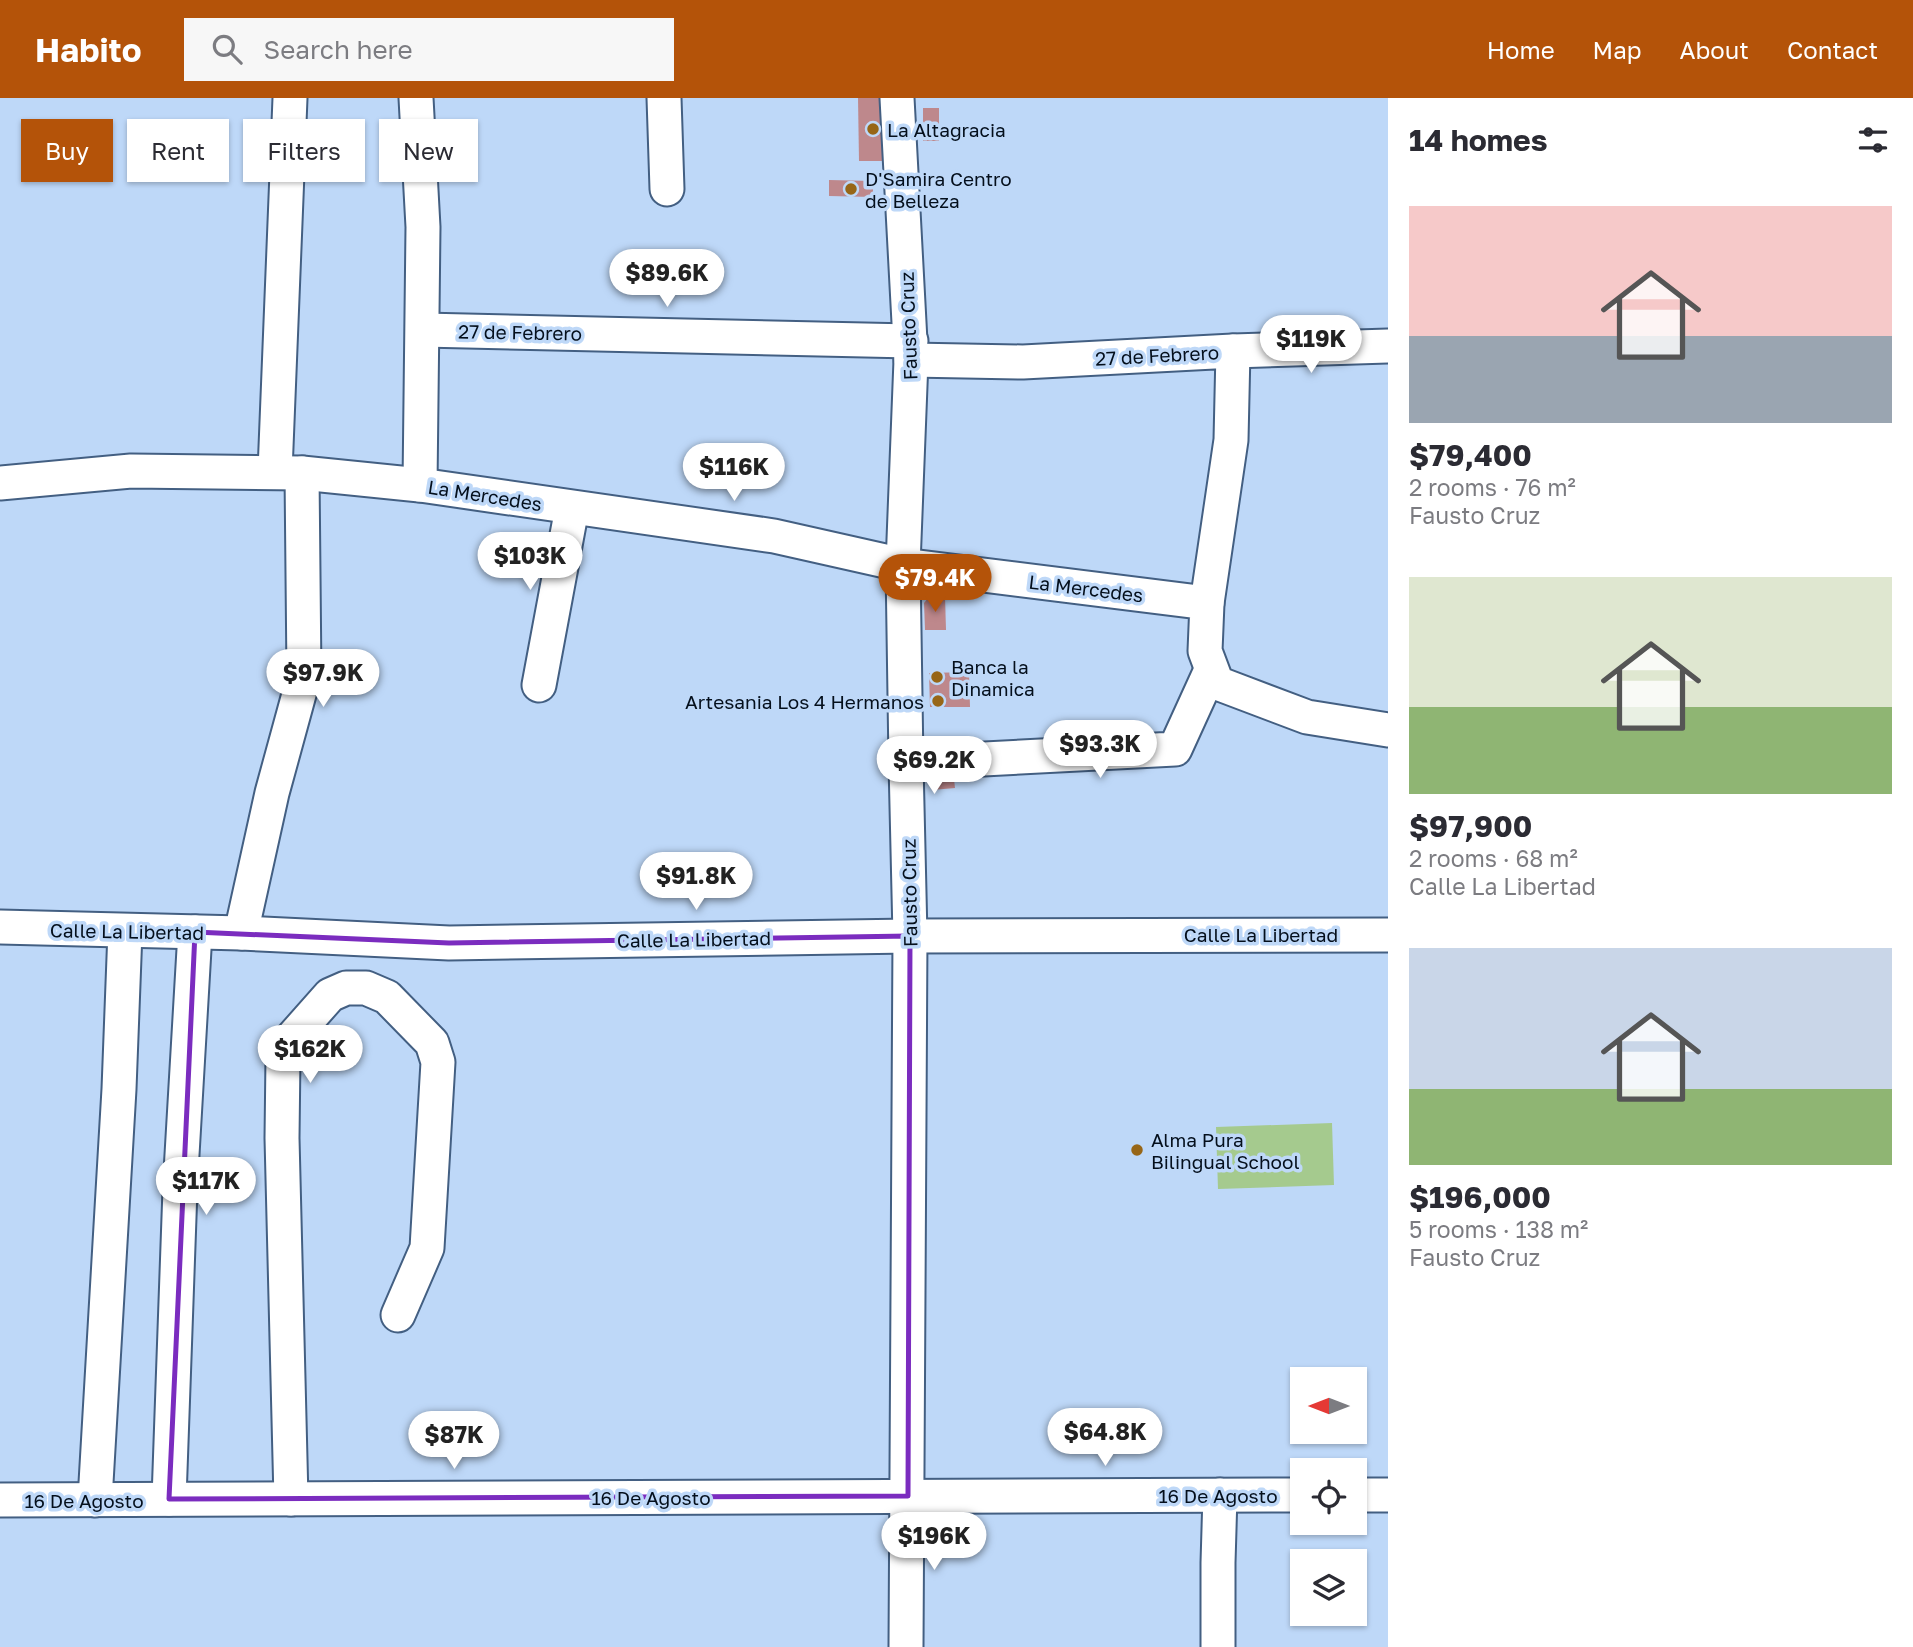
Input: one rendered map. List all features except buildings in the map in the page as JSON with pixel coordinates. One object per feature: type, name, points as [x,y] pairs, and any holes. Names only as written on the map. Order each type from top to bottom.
[{"type":"street","points":[[241,933],[272,793],[304,676],[288,472],[290,98]]},
{"type":"street","points":[[416,98],[423,227],[420,485]]},
{"type":"street","points":[[664,98],[667,189]]},
{"type":"street","name":"Fausto Cruz","points":[[897,98],[911,351],[903,565],[910,936],[906,1647]]},
{"type":"street","name":"27 de Febrero","points":[[423,330],[911,351],[1023,362],[1233,351],[1231,440],[1207,603]]},
{"type":"street","points":[[1233,351],[1388,346]]},
{"type":"street","name":"La Mercedes","points":[[0,483],[131,471],[288,472],[420,485],[775,536],[903,565],[1207,603]]},
{"type":"street","points":[[539,685],[572,508]]},
{"type":"street","points":[[1207,603],[1205,650],[1217,683],[1307,717],[1388,730]]},
{"type":"street","points":[[906,764],[1175,749],[1211,670]]},
{"type":"street","name":"Calle La Libertad","points":[[0,927],[241,933],[449,943],[910,936],[1388,934]]},
{"type":"street","points":[[95,1500],[125,931]]},
{"type":"street","points":[[169,1499],[180,1189],[195,932]]},
{"type":"street","points":[[291,1499],[282,1138],[283,1057],[290,1039],[330,995],[345,988],[366,988],[387,997],[432,1043],[438,1062],[427,1248],[398,1315]]},
{"type":"street","points":[[1218,1647],[1217,1563],[1220,1495]]},
{"type":"street","name":"16 De Agosto","points":[[0,1500],[1290,1495]]},
{"type":"street","points":[[1367,1495],[1388,1495]]},
{"type":"highlighted area","points":[[195,932],[449,943],[910,936],[908,1496],[169,1499]]},
{"type":"green space","points":[[1332,1123],[1334,1185],[1218,1189],[1216,1127]]},
{"type":"place","name":"La Altagracia","points":[[873,129]]},
{"type":"place","name":"D'Samira Centro de Belleza","points":[[851,189]]},
{"type":"place","name":"Banca la Dinamica","points":[[937,677]]},
{"type":"place","name":"Artesania Los 4 Hermanos","points":[[938,701]]},
{"type":"place","name":"Alma Pura Bilingual School","points":[[1137,1150]]}]
